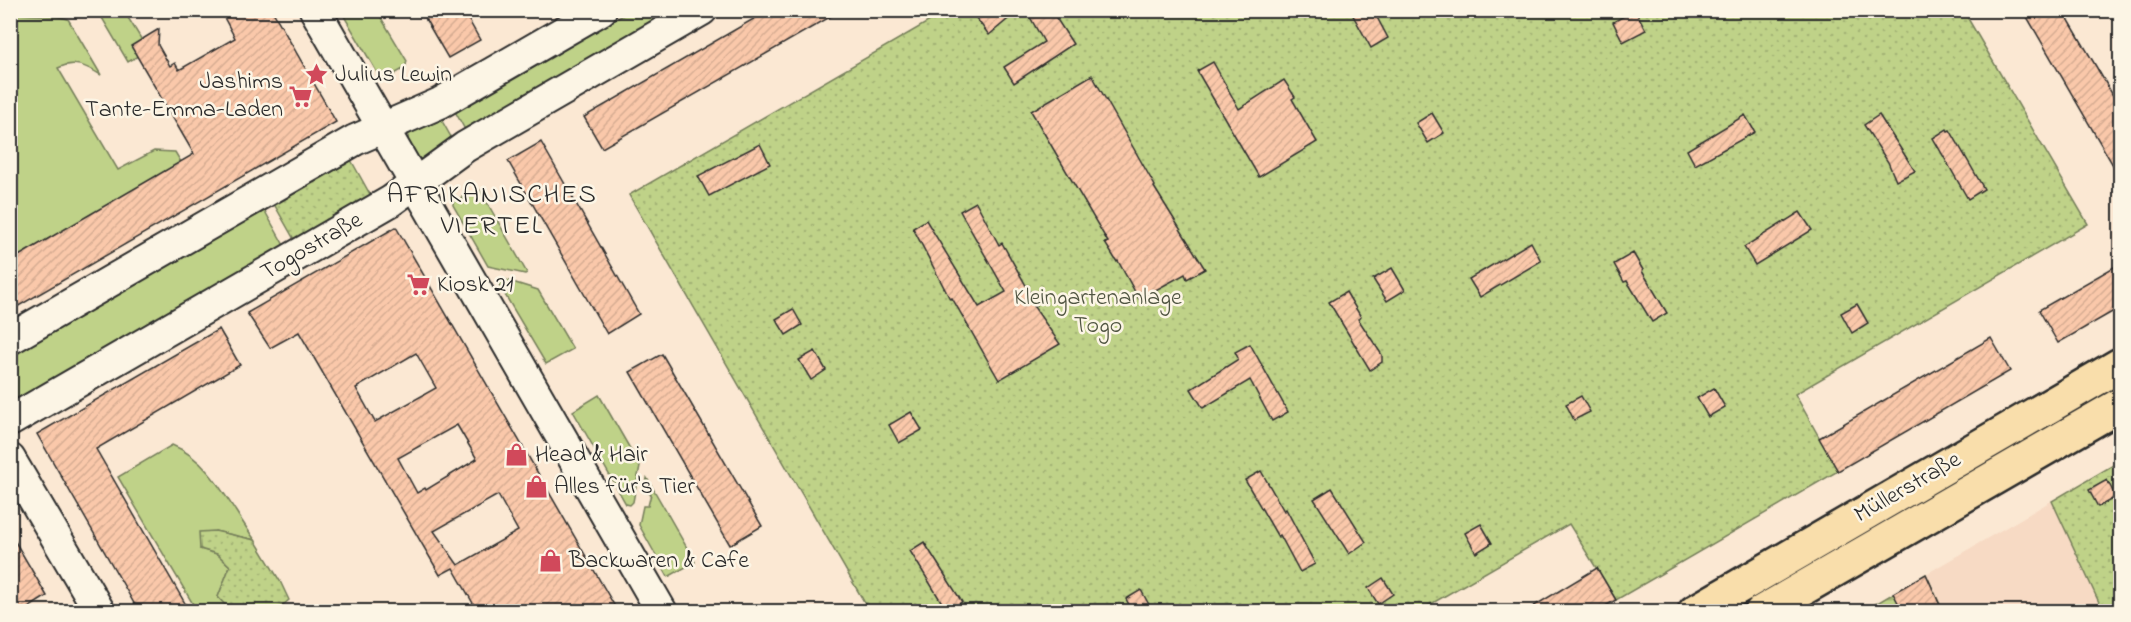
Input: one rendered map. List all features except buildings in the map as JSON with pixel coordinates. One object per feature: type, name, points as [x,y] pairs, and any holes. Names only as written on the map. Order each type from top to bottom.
[{"type":"main road","name":"Müllerstraße","points":[[1695,612],[2121,365]]},
{"type":"main road","name":"Müllerstraße","points":[[1762,612],[2121,405]]},
{"type":"street","points":[[315,10],[662,612]]},
{"type":"street","points":[[10,339],[355,140],[440,103],[601,10]]},
{"type":"street","name":"Togostraße","points":[[10,421],[391,201],[465,147],[702,10]]},
{"type":"street","points":[[10,459],[100,612]]},
{"type":"shaded area","points":[[2120,461],[2120,611],[1943,611],[1926,574]]},
{"type":"green space","points":[[14,10],[16,14],[56,16],[68,19],[101,75],[75,64],[58,68],[118,170],[154,151],[175,152],[181,162],[11,261],[10,11]]},
{"type":"green space","name":"Kleingartenanlage Togo","points":[[1963,10],[2088,224],[1795,394],[1838,471],[1616,600],[1569,524],[1419,611],[870,612],[629,195],[947,11]]},
{"type":"green space","points":[[98,11],[124,11],[148,50],[128,62]]},
{"type":"green space","points":[[341,11],[377,11],[407,61],[405,68],[382,81]]},
{"type":"green space","points":[[630,11],[671,11],[471,126],[469,137],[451,104],[456,102],[464,107]]},
{"type":"green space","points":[[437,112],[456,146],[425,161],[416,156],[410,148],[408,139],[410,129]]},
{"type":"green space","points":[[351,160],[372,198],[295,241],[274,204]]},
{"type":"green space","points":[[480,190],[527,273],[488,266],[453,205],[453,202],[462,197],[464,200]]},
{"type":"green space","points":[[262,206],[286,249],[19,403],[11,389],[10,351]]},
{"type":"green space","points":[[506,280],[538,290],[573,349],[546,364],[498,283]]},
{"type":"green space","points":[[599,395],[640,466],[633,502],[630,505],[626,504],[573,411]]},
{"type":"green space","points":[[172,445],[186,452],[209,473],[255,540],[215,531],[200,549],[217,554],[230,566],[218,597],[229,609],[261,611],[197,611],[118,477]]},
{"type":"green space","points":[[2120,461],[2120,611],[2103,611],[2052,501]]},
{"type":"green space","points":[[647,478],[695,562],[668,577],[639,525],[643,506],[648,506],[651,494],[645,492]]},
{"type":"green space","points":[[215,531],[255,540],[289,600],[276,609],[253,611],[229,609],[218,597],[230,566],[217,554],[200,549],[199,532]]},
{"type":"green space","points":[[1926,574],[1943,611],[1862,612]]},
{"type":"place","name":"Julius Lewin","points":[[317,75]]},
{"type":"place","name":"Jashims Tante-Emma-Laden","points":[[301,96]]},
{"type":"place","name":"Kiosk 21","points":[[419,285]]},
{"type":"place","name":"Head & Hair","points":[[517,455]]},
{"type":"place","name":"Alles für's Tier","points":[[536,487]]},
{"type":"place","name":"Backwaren & Cafe","points":[[551,561]]},
{"type":"district","name":"AFRIKANISCHES VIERTEL","points":[[492,210]]}]
